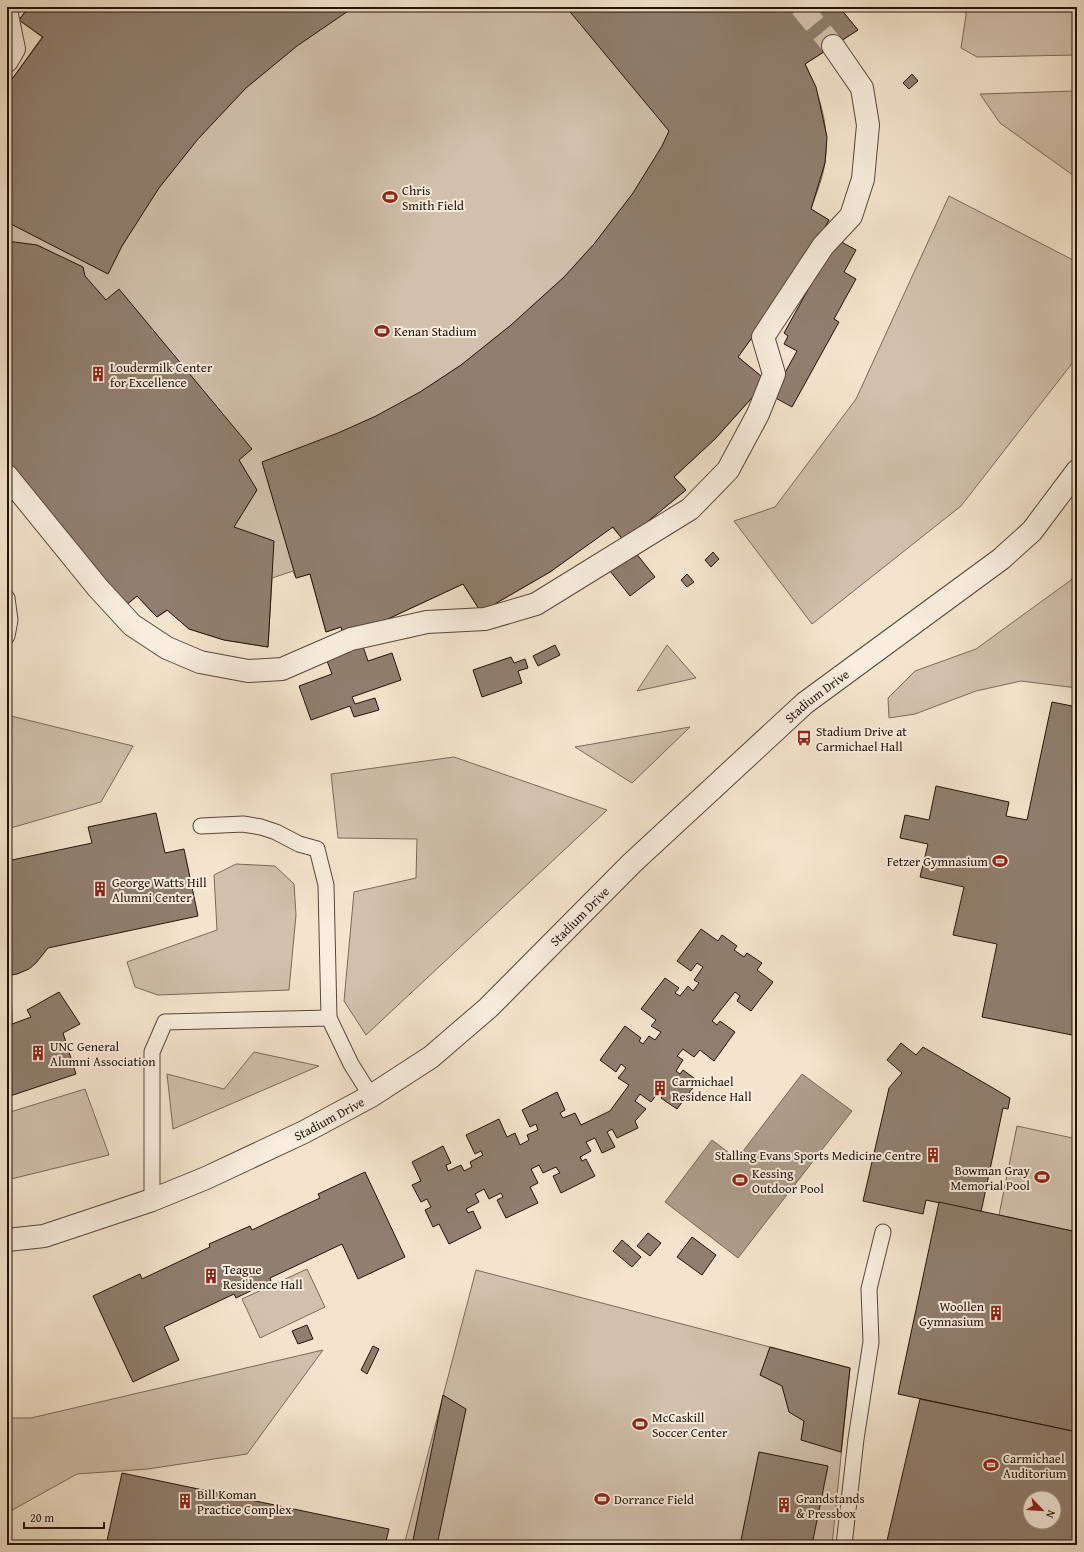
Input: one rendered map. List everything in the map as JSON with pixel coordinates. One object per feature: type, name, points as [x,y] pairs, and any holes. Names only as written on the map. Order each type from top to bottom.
[{"type":"street","points":[[7,15],[14,49],[7,61]]},
{"type":"street","points":[[7,476],[98,588],[132,625],[167,648],[200,662],[248,672],[282,669],[351,639],[427,622],[485,619],[536,604],[690,508],[728,470],[758,414],[774,374],[763,337],[823,246],[851,216],[863,179],[868,125],[862,88],[833,46]]},
{"type":"street","name":"Stadium Drive","points":[[7,1240],[44,1236],[152,1200],[206,1178],[304,1132],[371,1096],[431,1057],[488,1008],[643,852],[805,703],[1001,559],[1032,531],[1077,471]]},
{"type":"lane","points":[[7,598],[10,620],[7,636]]},
{"type":"lane","points":[[200,826],[243,824],[261,827],[276,832],[299,844],[317,849],[326,885],[329,1018],[351,1064],[371,1096]]},
{"type":"lane","points":[[152,1200],[152,1052],[165,1022],[329,1018]]},
{"type":"lane","points":[[844,1545],[856,1439],[871,1342],[869,1289],[883,1232]]},
{"type":"shaded area","name":"Kenan Stadium","points":[[22,7],[839,7],[858,30],[805,64],[819,100],[825,124],[826,137],[824,168],[811,209],[829,220],[802,268],[738,357],[767,381],[715,439],[674,477],[686,490],[624,541],[612,527],[550,572],[481,612],[463,584],[377,624],[344,636],[341,627],[326,632],[310,574],[296,578],[293,571],[272,578],[268,647],[224,640],[189,629],[168,610],[157,617],[137,596],[124,607],[7,464],[7,235],[12,225],[7,222],[7,86],[42,37],[19,20],[26,10]]},
{"type":"shaded area","points":[[965,7],[1077,7],[1077,55],[977,57],[961,48],[966,15]]},
{"type":"shaded area","points":[[1077,91],[1077,178],[1000,123],[980,94]]},
{"type":"shaded area","points":[[949,196],[1077,262],[1077,357],[961,506],[812,624],[734,521],[775,507],[856,399]]},
{"type":"shaded area","points":[[1077,572],[1077,688],[1021,681],[976,691],[915,714],[889,718],[888,698],[915,671],[976,649],[1071,580]]},
{"type":"shaded area","points":[[667,645],[696,678],[637,691]]},
{"type":"shaded area","points":[[7,715],[133,746],[101,802],[7,829]]},
{"type":"shaded area","points":[[690,727],[632,783],[575,747]]},
{"type":"shaded area","points":[[454,757],[607,810],[366,1035],[344,1001],[354,892],[416,878],[417,839],[338,838],[331,774]]},
{"type":"shaded area","points":[[236,864],[275,866],[294,884],[296,915],[289,990],[158,995],[135,987],[127,962],[217,930],[214,875]]},
{"type":"shaded area","points":[[254,1052],[319,1066],[173,1129],[167,1074],[224,1089]]},
{"type":"shaded area","name":"Kessing Outdoor Pool","points":[[802,1074],[852,1111],[738,1258],[665,1202],[712,1140],[737,1159]]},
{"type":"shaded area","points":[[85,1089],[109,1155],[7,1180],[7,1113]]},
{"type":"shaded area","name":"Bowman Gray Memorial Pool","points":[[1017,1126],[1077,1139],[1077,1232],[999,1215]]},
{"type":"shaded area","points":[[307,1269],[325,1307],[260,1338],[242,1299]]},
{"type":"shaded area","name":"McCaskill Soccer Center","points":[[476,1270],[850,1368],[832,1545],[404,1545]]},
{"type":"shaded area","points":[[323,1350],[247,1454],[148,1469],[77,1474],[7,1513],[7,1418],[31,1418]]},
{"type":"building","points":[[29,7],[354,7],[297,46],[246,88],[198,139],[159,188],[122,246],[108,274],[7,222],[7,86],[43,37],[19,20]]},
{"type":"building","points":[[566,7],[839,7],[858,30],[805,64],[816,87],[827,137],[825,163],[811,209],[829,220],[802,268],[738,357],[767,381],[715,439],[674,477],[686,490],[624,541],[613,527],[550,572],[481,612],[463,584],[377,624],[344,636],[341,627],[326,632],[310,574],[296,578],[262,462],[338,433],[376,416],[420,392],[461,365],[511,325],[564,277],[594,244],[633,193],[662,146],[669,131]]},
{"type":"building","points":[[912,74],[918,81],[909,89],[903,83]]},
{"type":"building","points":[[836,239],[856,250],[844,272],[856,279],[834,319],[839,322],[792,407],[772,396],[797,351],[784,344],[788,336],[784,333]]},
{"type":"building","name":"Loudermilk Center for Excellence","points":[[7,241],[37,245],[83,267],[85,276],[106,300],[119,289],[252,449],[239,460],[257,490],[234,527],[274,541],[268,647],[224,640],[189,629],[167,610],[157,617],[137,596],[124,607],[7,464]]},
{"type":"building","points":[[635,552],[655,577],[630,596],[610,571]]},
{"type":"building","points":[[713,552],[719,559],[711,567],[705,560]]},
{"type":"building","points":[[687,574],[694,582],[687,587],[681,580]]},
{"type":"building","points":[[361,641],[368,661],[392,653],[401,680],[352,697],[355,704],[375,698],[379,710],[354,717],[350,706],[311,720],[299,686],[332,674],[324,653]]},
{"type":"building","points":[[555,645],[560,655],[538,666],[533,656]]},
{"type":"building","points":[[511,657],[514,663],[525,659],[528,668],[518,671],[522,683],[482,697],[473,670]]},
{"type":"building","name":"Fetzer Gymnasium","points":[[1052,702],[1077,707],[1077,1036],[982,1017],[997,944],[953,935],[964,887],[920,877],[928,844],[900,838],[905,815],[929,820],[936,786],[1009,802],[1006,816],[1027,820]]},
{"type":"building","name":"George Watts Hill Alumni Center","points":[[156,813],[165,853],[184,849],[198,916],[48,948],[29,969],[11,975],[11,979],[7,978],[7,861],[92,843],[88,827]]},
{"type":"building","name":"Carmichael Residence Hall","points":[[701,929],[718,941],[722,935],[737,946],[734,950],[744,957],[747,953],[762,963],[757,970],[773,982],[751,1011],[737,1001],[740,996],[735,992],[712,1021],[717,1025],[720,1021],[735,1032],[714,1061],[700,1050],[694,1057],[683,1049],[677,1056],[683,1060],[676,1071],[680,1074],[683,1070],[698,1081],[677,1109],[661,1098],[664,1093],[660,1090],[651,1102],[640,1094],[635,1101],[646,1109],[635,1121],[638,1128],[617,1138],[612,1129],[607,1132],[615,1147],[602,1153],[595,1138],[586,1142],[591,1151],[580,1157],[582,1161],[586,1159],[595,1176],[561,1193],[553,1176],[560,1173],[556,1167],[543,1173],[539,1165],[531,1169],[538,1183],[530,1187],[538,1203],[506,1218],[497,1200],[503,1197],[501,1193],[489,1199],[484,1189],[475,1194],[479,1202],[466,1209],[468,1213],[473,1211],[481,1228],[449,1244],[439,1224],[433,1227],[425,1210],[431,1207],[427,1199],[421,1202],[412,1185],[421,1181],[412,1162],[443,1146],[451,1163],[446,1165],[448,1171],[461,1165],[464,1171],[472,1167],[470,1162],[483,1155],[481,1151],[475,1154],[466,1135],[499,1119],[507,1137],[515,1133],[520,1145],[529,1140],[527,1135],[538,1130],[536,1124],[530,1127],[522,1110],[557,1092],[565,1110],[560,1113],[563,1118],[575,1113],[581,1125],[610,1111],[629,1085],[618,1078],[626,1068],[621,1064],[616,1072],[600,1060],[625,1026],[641,1038],[639,1041],[643,1044],[649,1036],[655,1040],[661,1032],[651,1026],[656,1020],[641,1009],[665,978],[679,988],[675,993],[680,996],[688,986],[693,991],[699,983],[694,980],[703,967],[697,963],[691,971],[677,961]]},
{"type":"building","points":[[7,978],[11,979],[12,1024],[7,1026]]},
{"type":"building","name":"UNC General Alumni Association","points":[[59,992],[80,1024],[63,1033],[76,1074],[7,1097],[7,1026],[31,1017],[27,1010]]},
{"type":"building","name":"Stalling Evans Sports Medicine Centre","points":[[901,1043],[916,1055],[923,1047],[1010,1098],[1008,1109],[1003,1108],[981,1212],[926,1200],[923,1214],[863,1201],[889,1088],[902,1073],[887,1060]]},
{"type":"building","name":"Teague Residence Hall","points":[[365,1172],[405,1257],[358,1279],[342,1244],[270,1278],[271,1281],[236,1298],[234,1294],[164,1327],[179,1360],[133,1382],[93,1296],[140,1274],[142,1279],[210,1247],[209,1244],[250,1226],[252,1230],[320,1198],[318,1194]]},
{"type":"building","name":"Woollen Gymnasium","points":[[939,1202],[1077,1232],[1077,1432],[898,1394]]},
{"type":"building","points":[[648,1233],[661,1243],[650,1256],[637,1246]]},
{"type":"building","points":[[692,1237],[716,1255],[702,1275],[677,1257]]},
{"type":"building","points":[[622,1240],[641,1257],[632,1267],[613,1251]]},
{"type":"building","points":[[8,1306],[9,1399],[7,1399]]},
{"type":"building","points":[[307,1325],[313,1339],[298,1344],[292,1331]]},
{"type":"building","points":[[373,1346],[379,1349],[367,1374],[361,1370]]},
{"type":"building","points":[[770,1347],[850,1368],[841,1452],[801,1440],[804,1421],[789,1412],[782,1386],[760,1375]]},
{"type":"building","points":[[443,1395],[466,1409],[437,1545],[412,1545]]},
{"type":"building","name":"Carmichael Auditorium","points":[[920,1399],[1077,1432],[1077,1545],[886,1545]]},
{"type":"building","name":"Grandstands & Pressbox","points":[[759,1452],[828,1466],[812,1545],[740,1545]]},
{"type":"building","name":"Bill Koman Practice Complex","points":[[122,1473],[389,1529],[385,1545],[106,1545]]},
{"type":"tunnel","points":[[801,7],[833,46]]},
{"type":"place","name":"Chris Smith Field","points":[[390,197]]},
{"type":"place","name":"Kenan Stadium","points":[[382,331]]},
{"type":"place","name":"Loudermilk Center for Excellence","points":[[98,374]]},
{"type":"place","name":"Stadium Drive at Carmichael Hall","points":[[804,738]]},
{"type":"place","name":"Fetzer Gymnasium","points":[[1000,861]]},
{"type":"place","name":"George Watts Hill Alumni Center","points":[[100,889]]},
{"type":"place","name":"UNC General Alumni Association","points":[[38,1053]]},
{"type":"place","name":"Carmichael Residence Hall","points":[[660,1088]]},
{"type":"place","name":"Stalling Evans Sports Medicine Centre","points":[[933,1155]]},
{"type":"place","name":"Bowman Gray Memorial Pool","points":[[1042,1177]]},
{"type":"place","name":"Kessing Outdoor Pool","points":[[740,1180]]},
{"type":"place","name":"Teague Residence Hall","points":[[211,1276]]},
{"type":"place","name":"Woollen Gymnasium","points":[[996,1313]]},
{"type":"place","name":"McCaskill Soccer Center","points":[[640,1424]]},
{"type":"place","name":"Carmichael Auditorium","points":[[991,1465]]},
{"type":"place","name":"Dorrance Field","points":[[602,1499]]},
{"type":"place","name":"Bill Koman Practice Complex","points":[[185,1501]]},
{"type":"place","name":"Grandstands & Pressbox","points":[[784,1505]]}]
